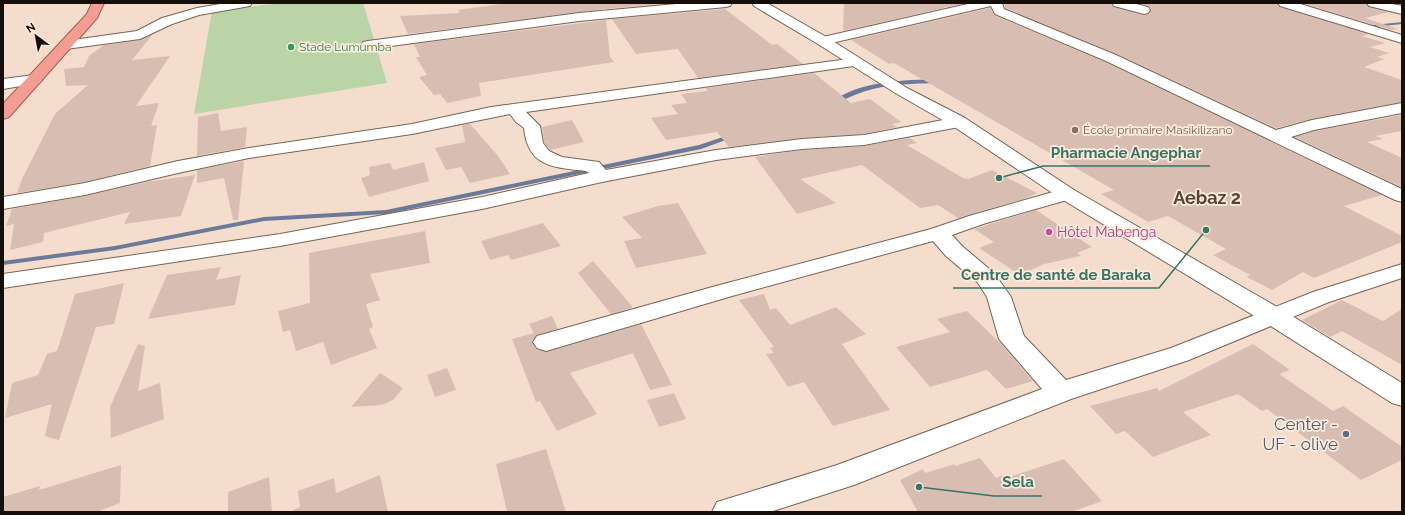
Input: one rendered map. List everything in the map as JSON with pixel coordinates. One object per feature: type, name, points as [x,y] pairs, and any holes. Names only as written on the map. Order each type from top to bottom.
[{"type":"highway","points":[[3,114],[93,15],[98,3]]},
{"type":"street","points":[[66,45],[140,35],[167,21],[197,12],[246,3]]},
{"type":"street","points":[[368,45],[579,17],[726,3]]},
{"type":"street","points":[[758,3],[823,41],[902,91],[959,122],[1067,194],[1275,317],[1402,396]]},
{"type":"street","points":[[930,3],[946,13]]},
{"type":"street","points":[[823,41],[988,3]]},
{"type":"street","points":[[996,3],[999,11],[1111,58],[1402,196]]},
{"type":"street","points":[[1118,3],[1144,10]]},
{"type":"street","points":[[1284,3],[1402,39]]},
{"type":"street","points":[[1373,3],[1402,10]]},
{"type":"street","points":[[3,203],[85,189],[178,167],[249,153],[412,129],[516,108],[856,62]]},
{"type":"street","points":[[3,84],[34,80]]},
{"type":"street","points":[[516,108],[517,113],[524,122],[532,126],[534,143],[543,155],[558,162],[592,166],[602,176]]},
{"type":"street","points":[[1276,135],[1312,125],[1402,108]]},
{"type":"street","points":[[3,281],[280,240],[482,203],[602,176],[716,155],[802,144],[864,140],[959,122]]},
{"type":"street","points":[[546,342],[724,291],[938,233],[976,220],[1067,194]]},
{"type":"street","points":[[938,233],[954,251],[986,278],[999,297],[1012,339],[1061,392]]},
{"type":"street","points":[[728,512],[843,476],[1061,392],[1180,354],[1275,317],[1321,297],[1402,271]]},
{"type":"green space","name":"Stade Lumumba","points":[[281,3],[363,3],[387,83],[194,114],[212,11]]},
{"type":"building","points":[[508,3],[671,3],[605,9],[604,7],[604,9],[408,34],[400,16],[460,13],[458,10]]},
{"type":"building","points":[[844,3],[965,3],[843,31]]},
{"type":"building","points":[[1004,3],[1111,3],[1114,7],[1144,15],[1149,14],[1151,9],[1148,6],[1138,3],[1277,3],[1280,7],[1369,34],[1362,36],[1385,43],[1370,47],[1389,53],[1377,57],[1384,59],[1364,67],[1402,80],[1402,102],[1312,119],[1276,128],[1117,54],[1005,8]]},
{"type":"building","points":[[1302,3],[1366,3],[1369,7],[1389,12],[1365,18],[1398,29],[1391,30]]},
{"type":"building","points":[[990,8],[994,15],[1105,62],[1382,195],[1344,206],[1402,236],[1402,242],[1314,278],[1303,272],[1272,290],[1247,277],[1250,275],[1213,255],[1226,249],[1168,216],[1148,222],[1101,194],[1114,190],[894,63],[889,64],[851,40]]},
{"type":"building","points":[[725,9],[772,45],[777,44],[803,64],[698,78],[678,49],[636,54],[612,19]]},
{"type":"building","points":[[606,20],[610,57],[614,62],[479,83],[481,96],[447,103],[440,94],[434,95],[419,77],[427,75],[416,57],[420,57],[414,44]]},
{"type":"building","points":[[153,34],[132,60],[170,56],[136,106],[159,103],[151,126],[157,125],[150,166],[85,182],[17,193],[22,179],[55,114],[88,85],[66,86],[64,69],[84,67],[89,56],[104,45],[140,40]]},
{"type":"building","points":[[814,73],[851,103],[870,99],[901,122],[892,124],[897,127],[864,134],[802,138],[729,147],[717,132],[666,140],[651,118],[678,114],[671,105],[687,103],[681,94],[707,91],[706,88]]},
{"type":"building","points":[[218,113],[221,131],[247,127],[245,147],[197,156],[198,117]]},
{"type":"building","points":[[1402,115],[1402,131],[1375,136],[1383,139],[1367,142],[1402,158],[1402,187],[1295,137],[1314,131]]},
{"type":"building","points":[[572,120],[584,142],[550,150],[544,142],[542,127]]},
{"type":"building","points":[[470,124],[498,156],[510,174],[470,183],[461,167],[446,170],[435,148],[465,142],[462,125]]},
{"type":"building","points":[[910,138],[917,143],[907,145],[963,178],[968,179],[992,170],[1037,193],[1024,199],[958,218],[938,205],[920,208],[862,165],[800,179],[836,203],[797,214],[755,157],[802,150],[864,146]]},
{"type":"building","points":[[244,161],[238,220],[233,220],[224,178],[197,183],[197,170]]},
{"type":"building","points":[[424,162],[429,181],[369,197],[361,178],[370,175],[369,167],[390,163],[393,170]]},
{"type":"building","points":[[195,175],[181,216],[124,224],[130,212],[44,233],[43,242],[10,250],[14,224],[6,226],[12,209],[85,196],[147,182]]},
{"type":"building","points":[[678,203],[707,254],[636,268],[624,241],[642,238],[622,217],[658,206]]},
{"type":"building","points":[[1036,210],[1092,247],[1077,253],[1081,256],[1044,264],[1020,275],[979,248],[994,242],[974,229]]},
{"type":"building","points":[[543,223],[561,246],[511,260],[508,255],[490,260],[481,241]]},
{"type":"building","points":[[425,231],[430,263],[370,274],[380,300],[366,304],[373,327],[369,329],[377,348],[331,365],[323,342],[296,351],[290,330],[283,332],[278,311],[310,303],[309,253]]},
{"type":"building","points":[[593,261],[632,306],[632,308],[611,314],[578,273]]},
{"type":"building","points":[[221,267],[216,280],[241,275],[235,305],[148,319],[167,275]]},
{"type":"building","points":[[124,283],[114,324],[96,327],[59,440],[45,436],[52,404],[5,418],[12,383],[38,375],[47,354],[57,351],[75,294]]},
{"type":"building","points":[[764,294],[770,310],[776,308],[790,325],[836,307],[866,334],[842,344],[890,410],[833,426],[804,382],[788,387],[766,354],[774,353],[770,348],[774,347],[739,300]]},
{"type":"building","points":[[1342,300],[1383,321],[1402,309],[1402,365],[1342,331],[1330,337],[1302,320]]},
{"type":"building","points":[[967,311],[1001,344],[1033,381],[1006,389],[987,370],[930,387],[896,347],[950,332],[937,319]]},
{"type":"building","points":[[552,316],[558,329],[537,335],[532,341],[536,349],[546,352],[641,324],[672,385],[650,390],[633,353],[570,373],[597,414],[557,431],[540,401],[536,402],[512,339],[534,333],[529,324]]},
{"type":"building","points":[[138,344],[145,346],[138,391],[160,383],[164,419],[111,438],[110,407]]},
{"type":"building","points":[[1253,344],[1290,370],[1279,374],[1333,411],[1343,406],[1402,447],[1402,460],[1361,480],[1267,409],[1262,411],[1238,394],[1183,412],[1211,435],[1153,457],[1125,431],[1116,434],[1090,406],[1157,388],[1159,391]]},
{"type":"building","points":[[447,368],[456,390],[435,397],[427,375]]},
{"type":"building","points":[[380,373],[403,388],[393,400],[382,405],[351,407]]},
{"type":"building","points":[[674,393],[686,419],[659,427],[647,400]]},
{"type":"building","points":[[546,449],[566,512],[507,512],[496,464]]},
{"type":"building","points":[[980,458],[996,478],[1003,475],[1006,478],[1064,459],[1102,501],[1071,512],[918,512],[900,480],[923,469],[925,473]]},
{"type":"building","points":[[121,465],[120,503],[97,512],[3,512],[3,497],[40,486],[39,490]]},
{"type":"building","points":[[380,475],[388,512],[291,512],[300,507],[298,491],[334,478],[336,493]]},
{"type":"building","points":[[269,477],[272,512],[228,512],[228,492]]},
{"type":"waterway","points":[[1342,31],[1345,29],[1402,23]]},
{"type":"waterway","points":[[836,102],[847,96],[872,87],[898,83],[937,81]]},
{"type":"waterway","points":[[3,263],[115,248],[264,219],[386,212],[701,147],[732,136]]},
{"type":"place","name":"Stade Lumumba","points":[[291,47]]},
{"type":"place","name":"École primaire Masikilizano","points":[[1075,130]]},
{"type":"place","name":"Pharmacie Angephar","points":[[999,178]]},
{"type":"place","name":"Centre de santé de Baraka","points":[[1206,230]]},
{"type":"place","name":"Hôtel Mabenga","points":[[1049,232]]},
{"type":"place","name":"Center - UF - olive","points":[[1346,434]]},
{"type":"place","name":"Sela","points":[[919,487]]},
{"type":"district","name":"Aebaz 2","points":[[1207,198]]}]
